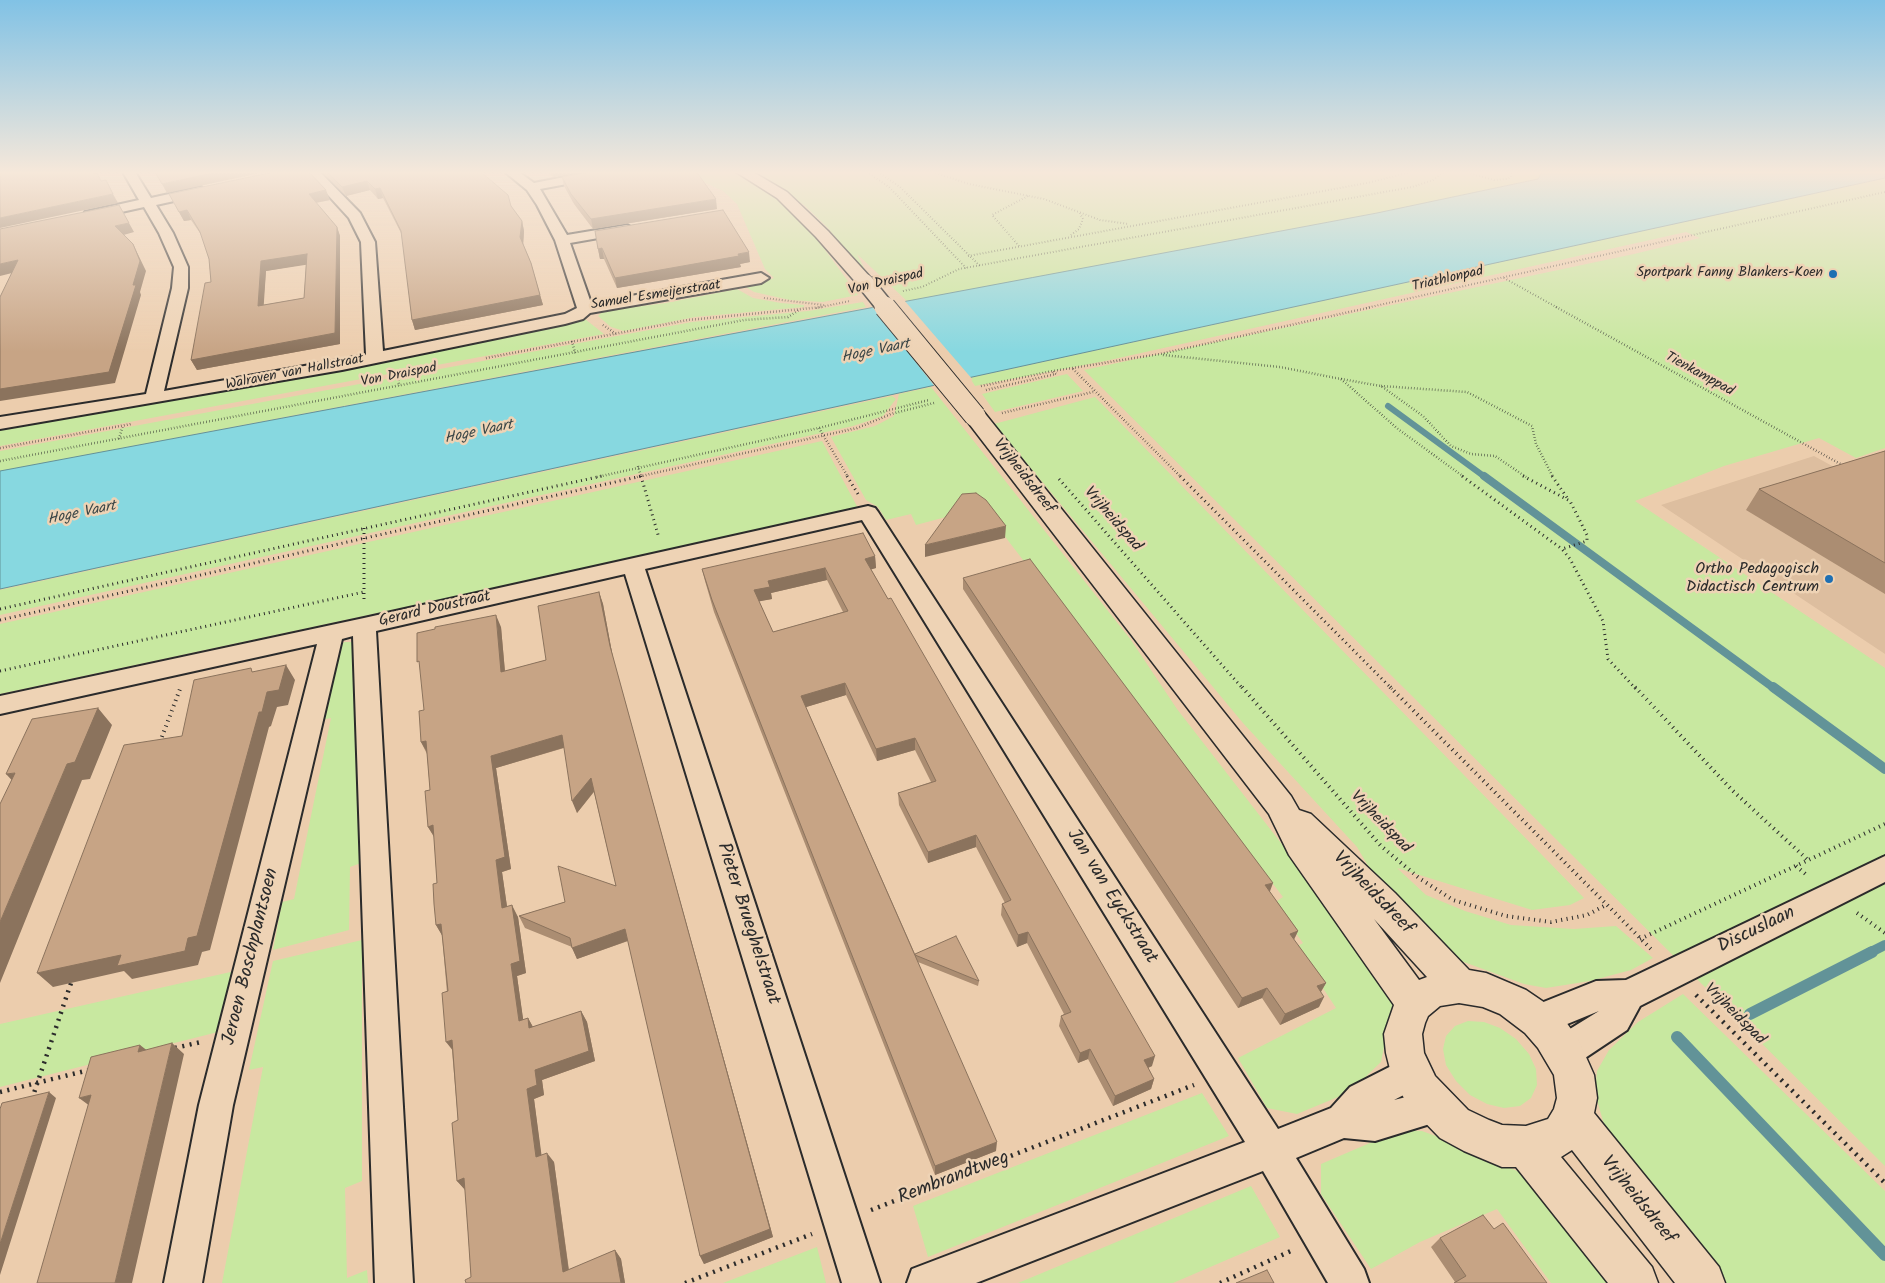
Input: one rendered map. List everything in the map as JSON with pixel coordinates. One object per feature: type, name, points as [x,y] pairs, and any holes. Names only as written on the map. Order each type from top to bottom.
[{"type":"main road","name":"Vrijheidsdreef","points":[[820,232],[865,282],[974,416],[1280,805],[1323,844],[1383,904],[1459,986]]},
{"type":"main road","name":"Vrijheidsdreef","points":[[1280,805],[1301,845],[1415,1004]]},
{"type":"main road","points":[[1459,986],[1486,990],[1513,1002],[1538,1020],[1564,1052],[1574,1075],[1577,1098],[1572,1118],[1562,1133],[1546,1142],[1526,1147],[1502,1146],[1478,1137],[1454,1124],[1420,1090],[1411,1073],[1405,1053],[1403,1034],[1407,1018],[1415,1004],[1427,994],[1442,988],[1459,986]]},
{"type":"main road","name":"Vrijheidsdreef","points":[[1572,1118],[1703,1283]]},
{"type":"main road","points":[[1526,1147],[1636,1283]]},
{"type":"street","points":[[155,398],[156,385],[180,288],[181,266],[165,232]]},
{"type":"street","points":[[363,232],[368,242],[374,358]]},
{"type":"street","name":"Samuel Esmeijerstraat","points":[[558,232],[586,309],[761,278]]},
{"type":"street","points":[[562,240],[611,232]]},
{"type":"street","name":"Walraven van Hallstraat","points":[[0,423],[155,398],[374,358],[577,316],[586,309]]},
{"type":"street","name":"Gerard Doustraat","points":[[1,707],[189,663],[364,626],[868,512]]},
{"type":"street","name":"Jan van Eyckstraat","points":[[868,512],[1270,1149],[1350,1283]]},
{"type":"street","name":"Pieter Brueghelstraat","points":[[633,566],[861,1283]]},
{"type":"street","points":[[364,626],[394,1283]]},
{"type":"street","name":"Jeroen Boschplantsoen","points":[[183,1283],[216,1105],[332,633]]},
{"type":"street","name":"Discuslaan","points":[[1538,1020],[1596,996],[1629,995],[1885,868]]},
{"type":"street","points":[[1564,1052],[1615,1019],[1629,995]]},
{"type":"street","points":[[926,1283],[1343,1120],[1362,1099],[1411,1073]]},
{"type":"street","points":[[1343,1120],[1375,1123],[1434,1106]]},
{"type":"path","points":[[932,232],[966,268]]},
{"type":"path","points":[[944,232],[980,266]]},
{"type":"path","points":[[1007,232],[1019,246]]},
{"type":"path","points":[[1070,236],[1076,232]]},
{"type":"path","points":[[968,256],[1092,232]]},
{"type":"path","name":"Von Draispad","points":[[894,293],[922,287],[959,269],[1167,232]]},
{"type":"path","name":"Triathlonpad","points":[[1053,371],[1160,354],[1708,232]]},
{"type":"path","name":"Tienkamppad","points":[[1503,278],[1850,470]]},
{"type":"path","name":"Samuel Esmeijerstraat","points":[[738,282],[744,289],[763,298],[827,305]]},
{"type":"path","name":"Von Draispad","points":[[485,358],[688,320],[799,310],[851,301]]},
{"type":"path","name":"Von Draispad","points":[[0,461],[744,320],[788,317],[799,310]]},
{"type":"path","points":[[1160,354],[1280,367],[1381,386],[1467,392],[1532,426],[1536,444],[1556,483],[1570,501],[1587,535],[1587,541],[1564,548]]},
{"type":"path","points":[[1073,369],[1606,905]]},
{"type":"path","points":[[978,387],[1053,371],[1056,374],[984,391]]},
{"type":"path","points":[[1340,379],[1398,429],[1564,548],[1603,621],[1608,659],[1733,791],[1809,861]]},
{"type":"path","points":[[1381,386],[1406,406],[1423,416],[1451,446],[1471,454],[1495,456],[1518,473],[1570,501]]},
{"type":"path","points":[[1013,410],[1094,392]]},
{"type":"path","points":[[0,609],[638,466],[820,428],[934,399]]},
{"type":"path","points":[[0,620],[858,428],[891,414],[935,403]]},
{"type":"path","points":[[0,448],[132,424]]},
{"type":"path","points":[[820,428],[868,512]]},
{"type":"path","points":[[638,466],[665,558]]},
{"type":"path","name":"Vrijheidspad","points":[[1055,474],[1381,846],[1419,878],[1453,900],[1506,916],[1551,922],[1587,915],[1606,905],[1885,1183]]},
{"type":"path","points":[[364,528],[364,626]]},
{"type":"path","points":[[0,671],[364,592]]},
{"type":"path","points":[[159,745],[189,663]]},
{"type":"path","points":[[1640,939],[1885,824]]},
{"type":"path","points":[[1878,926],[1885,932]]},
{"type":"path","points":[[31,1102],[75,973]]},
{"type":"path","points":[[168,1050],[233,1033]]},
{"type":"path","points":[[0,1092],[93,1069]]},
{"type":"path","name":"Rembrandtweg","points":[[685,1283],[1223,1074]]},
{"type":"path","points":[[1220,1283],[1322,1237]]},
{"type":"shaded area","name":"Ortho Pedagogisch Didactisch Centrum","points":[[1814,456],[1885,495],[1885,654],[1661,505]]},
{"type":"green space","points":[[749,232],[812,232],[858,295],[823,302],[790,300],[754,292],[746,287],[774,278],[765,269]]},
{"type":"green space","points":[[831,232],[1278,232],[908,302],[857,254],[869,278]]},
{"type":"green space","points":[[1639,232],[1885,232],[1885,448],[1856,458],[1819,438],[1724,466],[1635,501],[1885,668],[1885,1166],[1084,370],[1634,254],[1700,238],[1686,232],[1105,361],[975,386],[970,378]]},
{"type":"green space","points":[[737,289],[753,298],[804,305],[804,307],[695,317],[624,331],[611,327],[598,316],[603,311],[666,303]]},
{"type":"green space","points":[[863,302],[866,307],[0,471],[0,451],[692,322],[808,311]]},
{"type":"green space","points":[[585,319],[604,334],[0,446],[0,428],[309,376]]},
{"type":"green space","points":[[1067,374],[1083,391],[995,412],[982,394]]},
{"type":"green space","points":[[931,387],[1131,640],[1177,709],[1357,941],[1394,997],[1381,1062],[1350,1092],[1297,1114],[1267,1108],[1238,1058],[1336,1008],[1296,947],[1303,943],[1274,903],[1283,897],[986,512],[957,514],[916,525],[911,514],[886,520],[878,507],[866,500],[831,437],[875,426],[894,416],[899,394]]},
{"type":"green space","points":[[892,396],[896,399],[883,416],[853,426],[0,615],[0,590]]},
{"type":"green space","points":[[1095,397],[1584,898],[1570,905],[1532,910],[1397,868],[1426,895],[1465,911],[1511,925],[1574,929],[1616,926],[1653,958],[1631,970],[1590,981],[1546,988],[1524,984],[1461,961],[1433,938],[1374,876],[1357,847],[1243,723],[994,424]]},
{"type":"green space","points":[[822,441],[859,510],[0,694],[0,624]]},
{"type":"green space","points":[[352,642],[361,863],[350,867],[349,930],[273,950],[282,902],[294,899],[331,718],[321,720],[340,644]]},
{"type":"green space","points":[[362,940],[362,1181],[345,1188],[347,1278],[367,1270],[368,1283],[222,1283],[263,1067],[249,1070],[273,961]]},
{"type":"green space","points":[[235,971],[222,1031],[0,1087],[0,1024]]},
{"type":"green space","points":[[1683,994],[1885,1191],[1885,1283],[1717,1283],[1605,1128],[1595,1093],[1597,1071],[1609,1050],[1638,1022]]},
{"type":"green space","points":[[1468,1021],[1484,1022],[1500,1028],[1516,1039],[1529,1054],[1536,1069],[1537,1085],[1531,1098],[1520,1106],[1504,1108],[1487,1104],[1470,1095],[1456,1081],[1446,1065],[1443,1049],[1446,1036],[1455,1026]]},
{"type":"green space","points":[[1202,1093],[1229,1136],[928,1257],[913,1206]]},
{"type":"green space","points":[[1400,1130],[1422,1131],[1531,1177],[1623,1283],[1551,1283],[1497,1209],[1420,1242],[1371,1269],[1321,1194],[1321,1164]]},
{"type":"green space","points":[[1251,1186],[1280,1237],[1173,1283],[1018,1283]]},
{"type":"green space","points":[[817,1247],[826,1283],[723,1283]]},
{"type":"water","name":"Hoge Vaart","points":[[1276,232],[1638,232],[0,589],[0,471]]},
{"type":"pier","points":[[904,300],[973,380],[936,388],[870,304]]},
{"type":"building","points":[[0,232],[121,232],[133,244],[140,261],[133,285],[136,285],[109,372],[0,389],[0,297],[18,260],[0,264]]},
{"type":"building","points":[[200,232],[337,232],[335,333],[191,360],[205,283],[211,282],[209,259]],"holes":[[[307,254],[304,298],[258,306],[261,261]]]},
{"type":"building","points":[[401,232],[521,232],[520,237],[531,263],[540,295],[412,320]]},
{"type":"building","points":[[595,232],[737,232],[749,252],[738,254],[739,256],[615,278],[602,248],[598,249]]},
{"type":"building","points":[[1885,451],[1885,563],[1759,489]]},
{"type":"building","points":[[976,493],[986,500],[1006,526],[925,545],[962,494]]},
{"type":"building","points":[[863,533],[875,556],[865,559],[888,599],[891,598],[1155,1056],[1144,1060],[1154,1079],[1115,1096],[1090,1049],[1080,1053],[1061,1016],[1071,1012],[1028,932],[1018,935],[1002,904],[1011,900],[976,835],[928,852],[898,793],[936,781],[915,738],[876,749],[845,683],[801,696],[997,1142],[935,1166],[712,600],[702,569]],"holes":[[[825,568],[848,611],[773,632],[754,590],[770,587],[768,581]]]},
{"type":"building","points":[[1030,559],[1273,883],[1265,885],[1298,931],[1290,934],[1326,983],[1317,986],[1324,997],[1285,1014],[1267,988],[1242,998],[963,578]]},
{"type":"building","points":[[599,592],[610,646],[770,1229],[700,1256],[625,929],[572,948],[570,938],[519,916],[565,902],[558,866],[616,886],[591,778],[572,801],[562,735],[491,756],[505,857],[496,860],[502,908],[512,905],[520,961],[511,964],[519,1021],[528,1018],[529,1028],[581,1011],[589,1051],[535,1070],[537,1085],[527,1089],[536,1157],[547,1153],[563,1272],[615,1250],[621,1283],[466,1283],[465,1280],[471,1277],[464,1178],[457,1181],[452,1123],[458,1120],[452,1040],[446,1042],[442,993],[448,991],[441,924],[436,925],[434,904],[433,884],[437,883],[433,825],[428,827],[425,791],[430,790],[426,741],[421,742],[419,711],[424,710],[419,661],[417,662],[417,633],[435,629],[435,627],[496,615],[501,672],[546,660],[538,606]]},
{"type":"building","points":[[286,665],[279,690],[267,692],[262,712],[259,712],[197,936],[188,938],[185,951],[117,966],[121,955],[37,973],[124,745],[182,736],[194,680],[251,668],[252,672]]},
{"type":"building","points":[[98,708],[75,762],[67,764],[0,922],[0,804],[15,773],[6,774],[32,719]]},
{"type":"building","points":[[956,936],[979,981],[915,955]]},
{"type":"building","points":[[172,1043],[115,1283],[37,1283],[91,1095],[79,1098],[91,1057],[140,1045],[138,1052]]},
{"type":"building","points":[[49,1092],[0,1244],[0,1109],[2,1103]]},
{"type":"building","points":[[1483,1215],[1494,1229],[1503,1223],[1547,1283],[1454,1283],[1466,1276],[1440,1238]]},
{"type":"building","points":[[1267,1270],[1274,1283],[1236,1283]]},
{"type":"waterway","points":[[1388,406],[1485,477]]},
{"type":"waterway","points":[[1484,476],[1775,689]]},
{"type":"waterway","points":[[1773,687],[1885,769]]},
{"type":"waterway","points":[[1869,953],[1885,945]]},
{"type":"waterway","points":[[1750,1014],[1872,952]]},
{"type":"waterway","points":[[1677,1037],[1885,1255]]},
{"type":"place","name":"Sportpark Fanny Blankers-Koen","points":[[1833,274]]},
{"type":"place","name":"Ortho Pedagogisch Didactisch Centrum","points":[[1829,579]]}]
